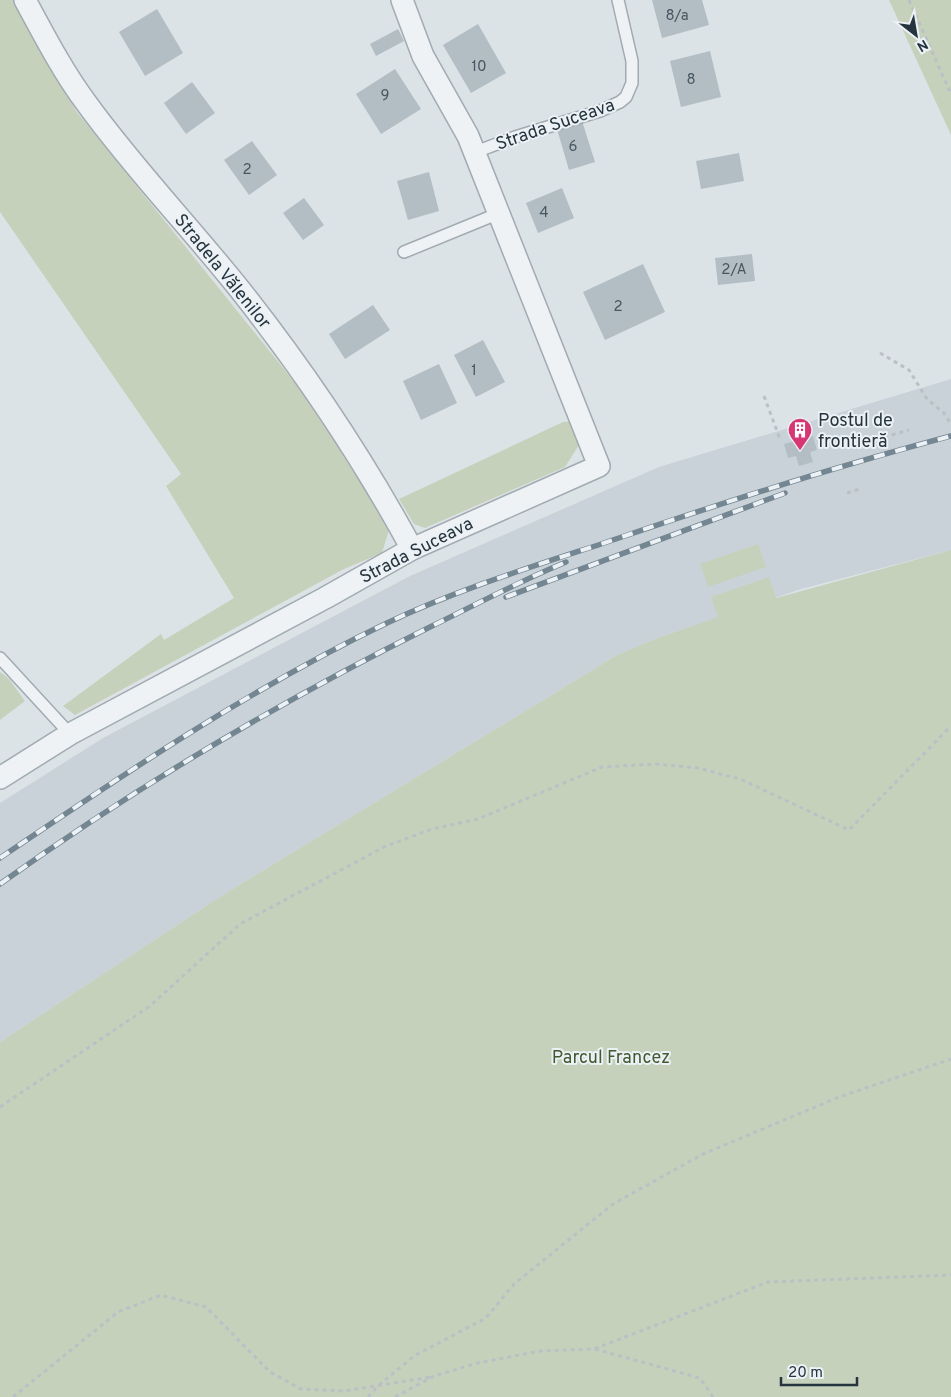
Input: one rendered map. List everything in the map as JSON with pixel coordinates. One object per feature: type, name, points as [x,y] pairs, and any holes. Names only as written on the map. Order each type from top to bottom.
[{"type":"street","name":"Stradela Vălenilor","points":[[25,0],[86,104],[242,292],[322,400],[358,455],[412,549]]},
{"type":"street","name":"Strada Suceava","points":[[0,778],[70,734],[412,549],[600,466],[567,380],[497,214],[468,136],[423,56],[402,0]]},
{"type":"lane","name":"Strada Suceava","points":[[473,153],[515,137],[600,111],[620,102],[626,97],[632,84],[632,61],[618,0]]},
{"type":"lane","points":[[404,252],[497,214]]},
{"type":"lane","points":[[0,658],[70,734]]},
{"type":"path","points":[[909,0],[951,94]]},
{"type":"path","points":[[880,353],[909,370],[926,398],[944,413],[951,424]]},
{"type":"path","points":[[764,396],[780,440]]},
{"type":"path","points":[[884,437],[909,430]]},
{"type":"path","points":[[847,493],[860,489]]},
{"type":"path","points":[[0,1107],[150,1006],[240,924],[384,847],[432,829],[478,819],[602,767],[656,764],[698,768],[740,779],[848,830],[951,726]]},
{"type":"path","points":[[368,1397],[378,1386],[414,1356],[486,1318],[514,1284],[613,1204],[702,1154],[840,1097],[951,1059]]},
{"type":"path","points":[[594,1349],[768,1282],[951,1275]]},
{"type":"path","points":[[13,1397],[118,1312],[161,1295],[206,1307],[270,1372],[301,1389],[344,1391],[434,1376],[478,1363],[540,1351],[594,1349],[700,1378],[712,1397]]},
{"type":"path","points":[[395,1397],[434,1376]]},
{"type":"shaded area","points":[[951,379],[951,550],[801,589],[655,639],[617,655],[218,898],[0,1042],[0,803],[103,738],[410,576],[659,467]]},
{"type":"green space","points":[[0,0],[15,0],[76,111],[322,416],[389,530],[382,553],[344,569],[75,715],[63,706],[161,634],[164,640],[234,598],[166,486],[181,474],[0,212]]},
{"type":"green space","points":[[889,0],[951,0],[951,135]]},
{"type":"green space","points":[[573,421],[579,445],[565,467],[425,528],[414,524],[399,499],[563,422]]},
{"type":"green space","points":[[758,544],[766,567],[708,587],[700,564]]},
{"type":"green space","name":"Parcul Francez","points":[[951,550],[951,1397],[0,1397],[0,1042],[218,898],[617,655],[655,639],[718,617],[711,597],[769,577],[776,598]]},
{"type":"green space","points":[[0,672],[9,679],[25,701],[0,720]]},
{"type":"building","points":[[652,0],[702,0],[709,25],[662,38]]},
{"type":"building","points":[[157,9],[183,53],[145,76],[119,32]]},
{"type":"building","points":[[478,24],[506,73],[471,93],[443,45]]},
{"type":"building","points":[[398,29],[404,41],[376,56],[370,44]]},
{"type":"building","points":[[710,51],[721,97],[681,107],[670,61]]},
{"type":"building","points":[[395,69],[421,109],[381,134],[356,94]]},
{"type":"building","points":[[192,82],[215,113],[186,134],[164,103]]},
{"type":"building","points":[[582,121],[595,162],[569,170],[557,129]]},
{"type":"building","points":[[252,141],[277,175],[249,195],[224,160]]},
{"type":"building","points":[[739,153],[744,181],[701,189],[696,161]]},
{"type":"building","points":[[429,172],[439,211],[408,220],[397,181]]},
{"type":"building","points":[[562,188],[574,218],[538,233],[526,203]]},
{"type":"building","points":[[304,198],[324,225],[303,240],[283,213]]},
{"type":"building","points":[[752,254],[755,281],[718,285],[715,258]]},
{"type":"building","points":[[643,264],[665,312],[605,340],[583,292]]},
{"type":"building","points":[[373,305],[390,330],[345,359],[329,334]]},
{"type":"building","points":[[483,340],[505,382],[476,397],[454,355]]},
{"type":"building","points":[[439,364],[457,403],[421,420],[403,381]]},
{"type":"building","name":"Postul de frontieră","points":[[813,436],[817,450],[810,452],[813,462],[799,466],[796,456],[788,458],[784,444]]},
{"type":"railway","points":[[0,858],[141,764],[237,704],[336,648],[413,611],[494,580],[690,514],[820,473],[951,436]]},
{"type":"railway","points":[[506,597],[785,493]]},
{"type":"railway","points":[[0,884],[104,813],[264,715],[374,655],[515,585],[566,562]]},
{"type":"place","name":"Postul de frontieră","points":[[800,451]]}]
